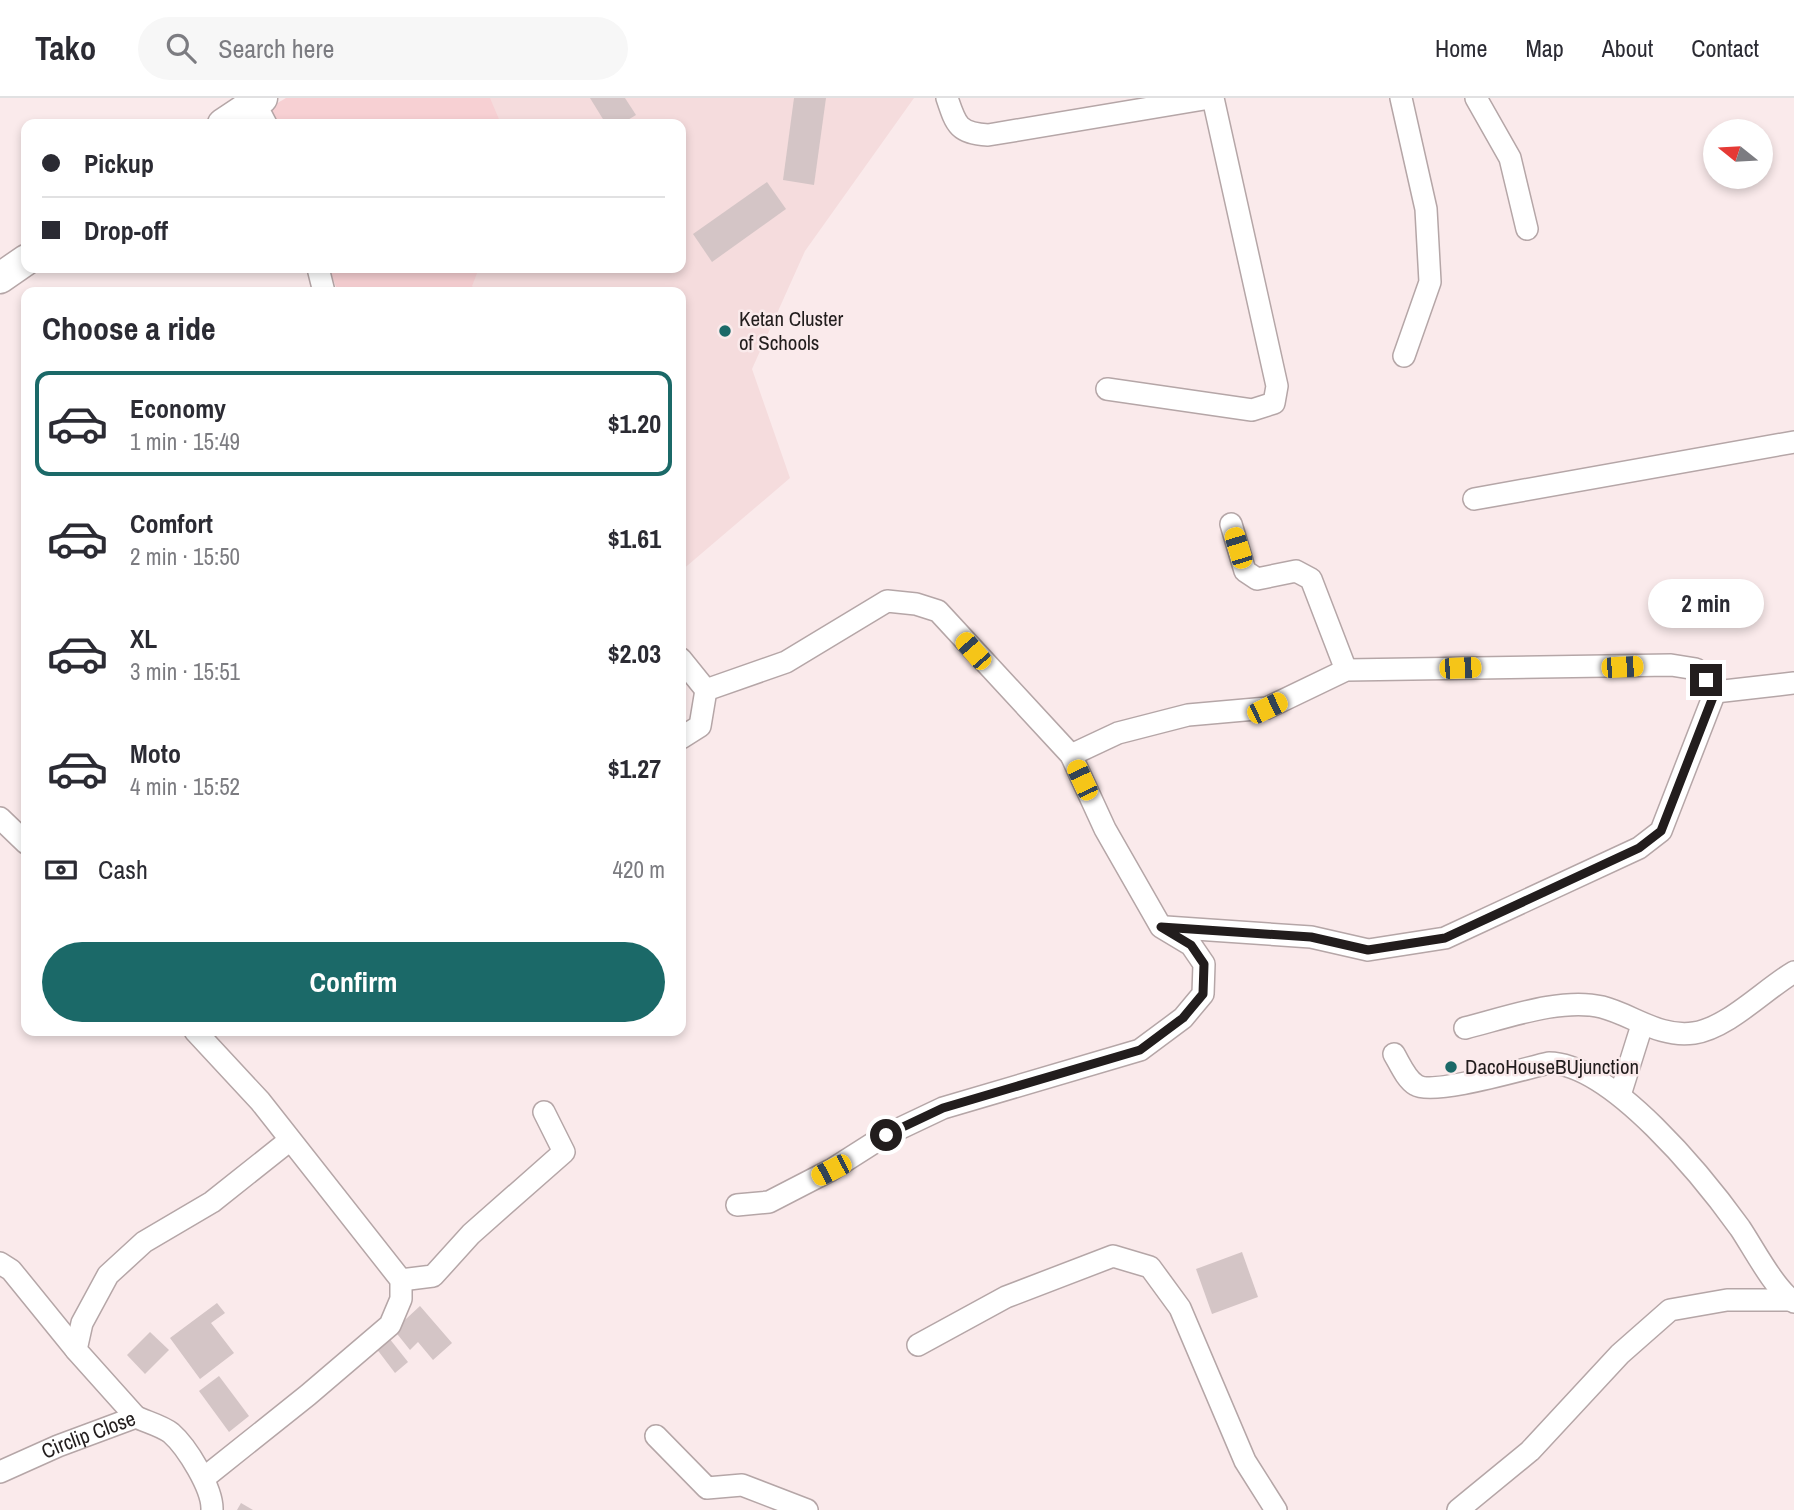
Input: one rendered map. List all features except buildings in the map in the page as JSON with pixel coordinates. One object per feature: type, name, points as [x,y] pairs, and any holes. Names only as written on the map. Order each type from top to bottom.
[{"type":"street","points":[[947,98],[954,121],[965,132],[988,135],[1212,98],[1277,386],[1274,403],[1252,410],[1107,389]]},
{"type":"street","points":[[1401,98],[1426,209],[1430,282],[1404,356]]},
{"type":"street","points":[[1476,98],[1510,158],[1527,229]]},
{"type":"street","points":[[235,119],[261,108]]},
{"type":"street","points":[[0,278],[21,263]]},
{"type":"street","points":[[1474,499],[1794,442]]},
{"type":"street","points":[[1231,524],[1245,571],[1257,579],[1296,571],[1311,579],[1346,670]]},
{"type":"street","points":[[706,690],[786,662],[887,601],[916,604],[937,611],[1071,755],[1105,829],[1161,927],[1191,945],[1204,964],[1203,994],[1183,1018],[1140,1050],[943,1108],[886,1135],[831,1170],[769,1202],[737,1205]]},
{"type":"street","points":[[686,665],[706,690],[700,726],[686,735]]},
{"type":"street","points":[[1071,755],[1118,733],[1188,715],[1267,708],[1346,670],[1671,665],[1696,669],[1715,692]]},
{"type":"street","points":[[1715,692],[1794,683]]},
{"type":"street","points":[[1161,927],[1311,937],[1368,950],[1445,938],[1639,848],[1661,831],[1715,692]]},
{"type":"street","points":[[0,818],[21,838]]},
{"type":"street","points":[[1465,1028],[1553,1006],[1601,1007],[1642,1025],[1668,1032],[1695,1033],[1748,1004],[1794,972]]},
{"type":"street","points":[[1620,1095],[1642,1025]]},
{"type":"street","points":[[199,1036],[290,1140],[401,1280],[401,1299],[390,1325],[204,1478]]},
{"type":"street","points":[[1394,1054],[1410,1079],[1424,1088],[1446,1087],[1549,1063],[1566,1063],[1583,1070],[1620,1095],[1687,1162],[1738,1226],[1792,1301]]},
{"type":"street","points":[[401,1280],[433,1276],[471,1234],[564,1152],[544,1112]]},
{"type":"street","points":[[76,1350],[82,1323],[108,1276],[144,1242],[212,1202],[290,1140]]},
{"type":"street","points":[[918,1345],[1006,1297],[1113,1256],[1150,1267],[1180,1308],[1245,1461],[1276,1510]]},
{"type":"street","points":[[0,1263],[10,1270],[136,1417]]},
{"type":"street","points":[[1458,1510],[1530,1451],[1619,1354],[1670,1310],[1727,1300],[1792,1301]]},
{"type":"street","name":"Circlip Close","points":[[0,1472],[58,1446],[136,1417],[171,1433],[204,1478],[213,1501],[212,1510]]},
{"type":"street","points":[[656,1436],[707,1488],[742,1485],[807,1510]]},
{"type":"shaded area","name":"Ketan Cluster of Schools","points":[[286,98],[914,98],[805,251],[752,369],[790,478],[686,567],[686,287],[336,287],[331,273],[686,273],[686,119],[278,119]]},
{"type":"shaded area","points":[[286,98],[490,98],[499,119],[274,119],[269,108]]},
{"type":"shaded area","points":[[331,273],[477,273],[473,287],[336,287]]},
{"type":"place","name":"Ketan Cluster of Schools","points":[[725,331]]},
{"type":"place","name":"DacoHouseBUjunction","points":[[1451,1067]]},
{"type":"route","points":[[886,1135],[943,1108],[1140,1050],[1183,1018],[1203,994],[1204,964],[1191,945],[1161,927],[1311,937],[1368,950],[1445,938],[1639,848],[1661,831],[1671,812],[1679,784],[1715,692],[1706,680]]}]
